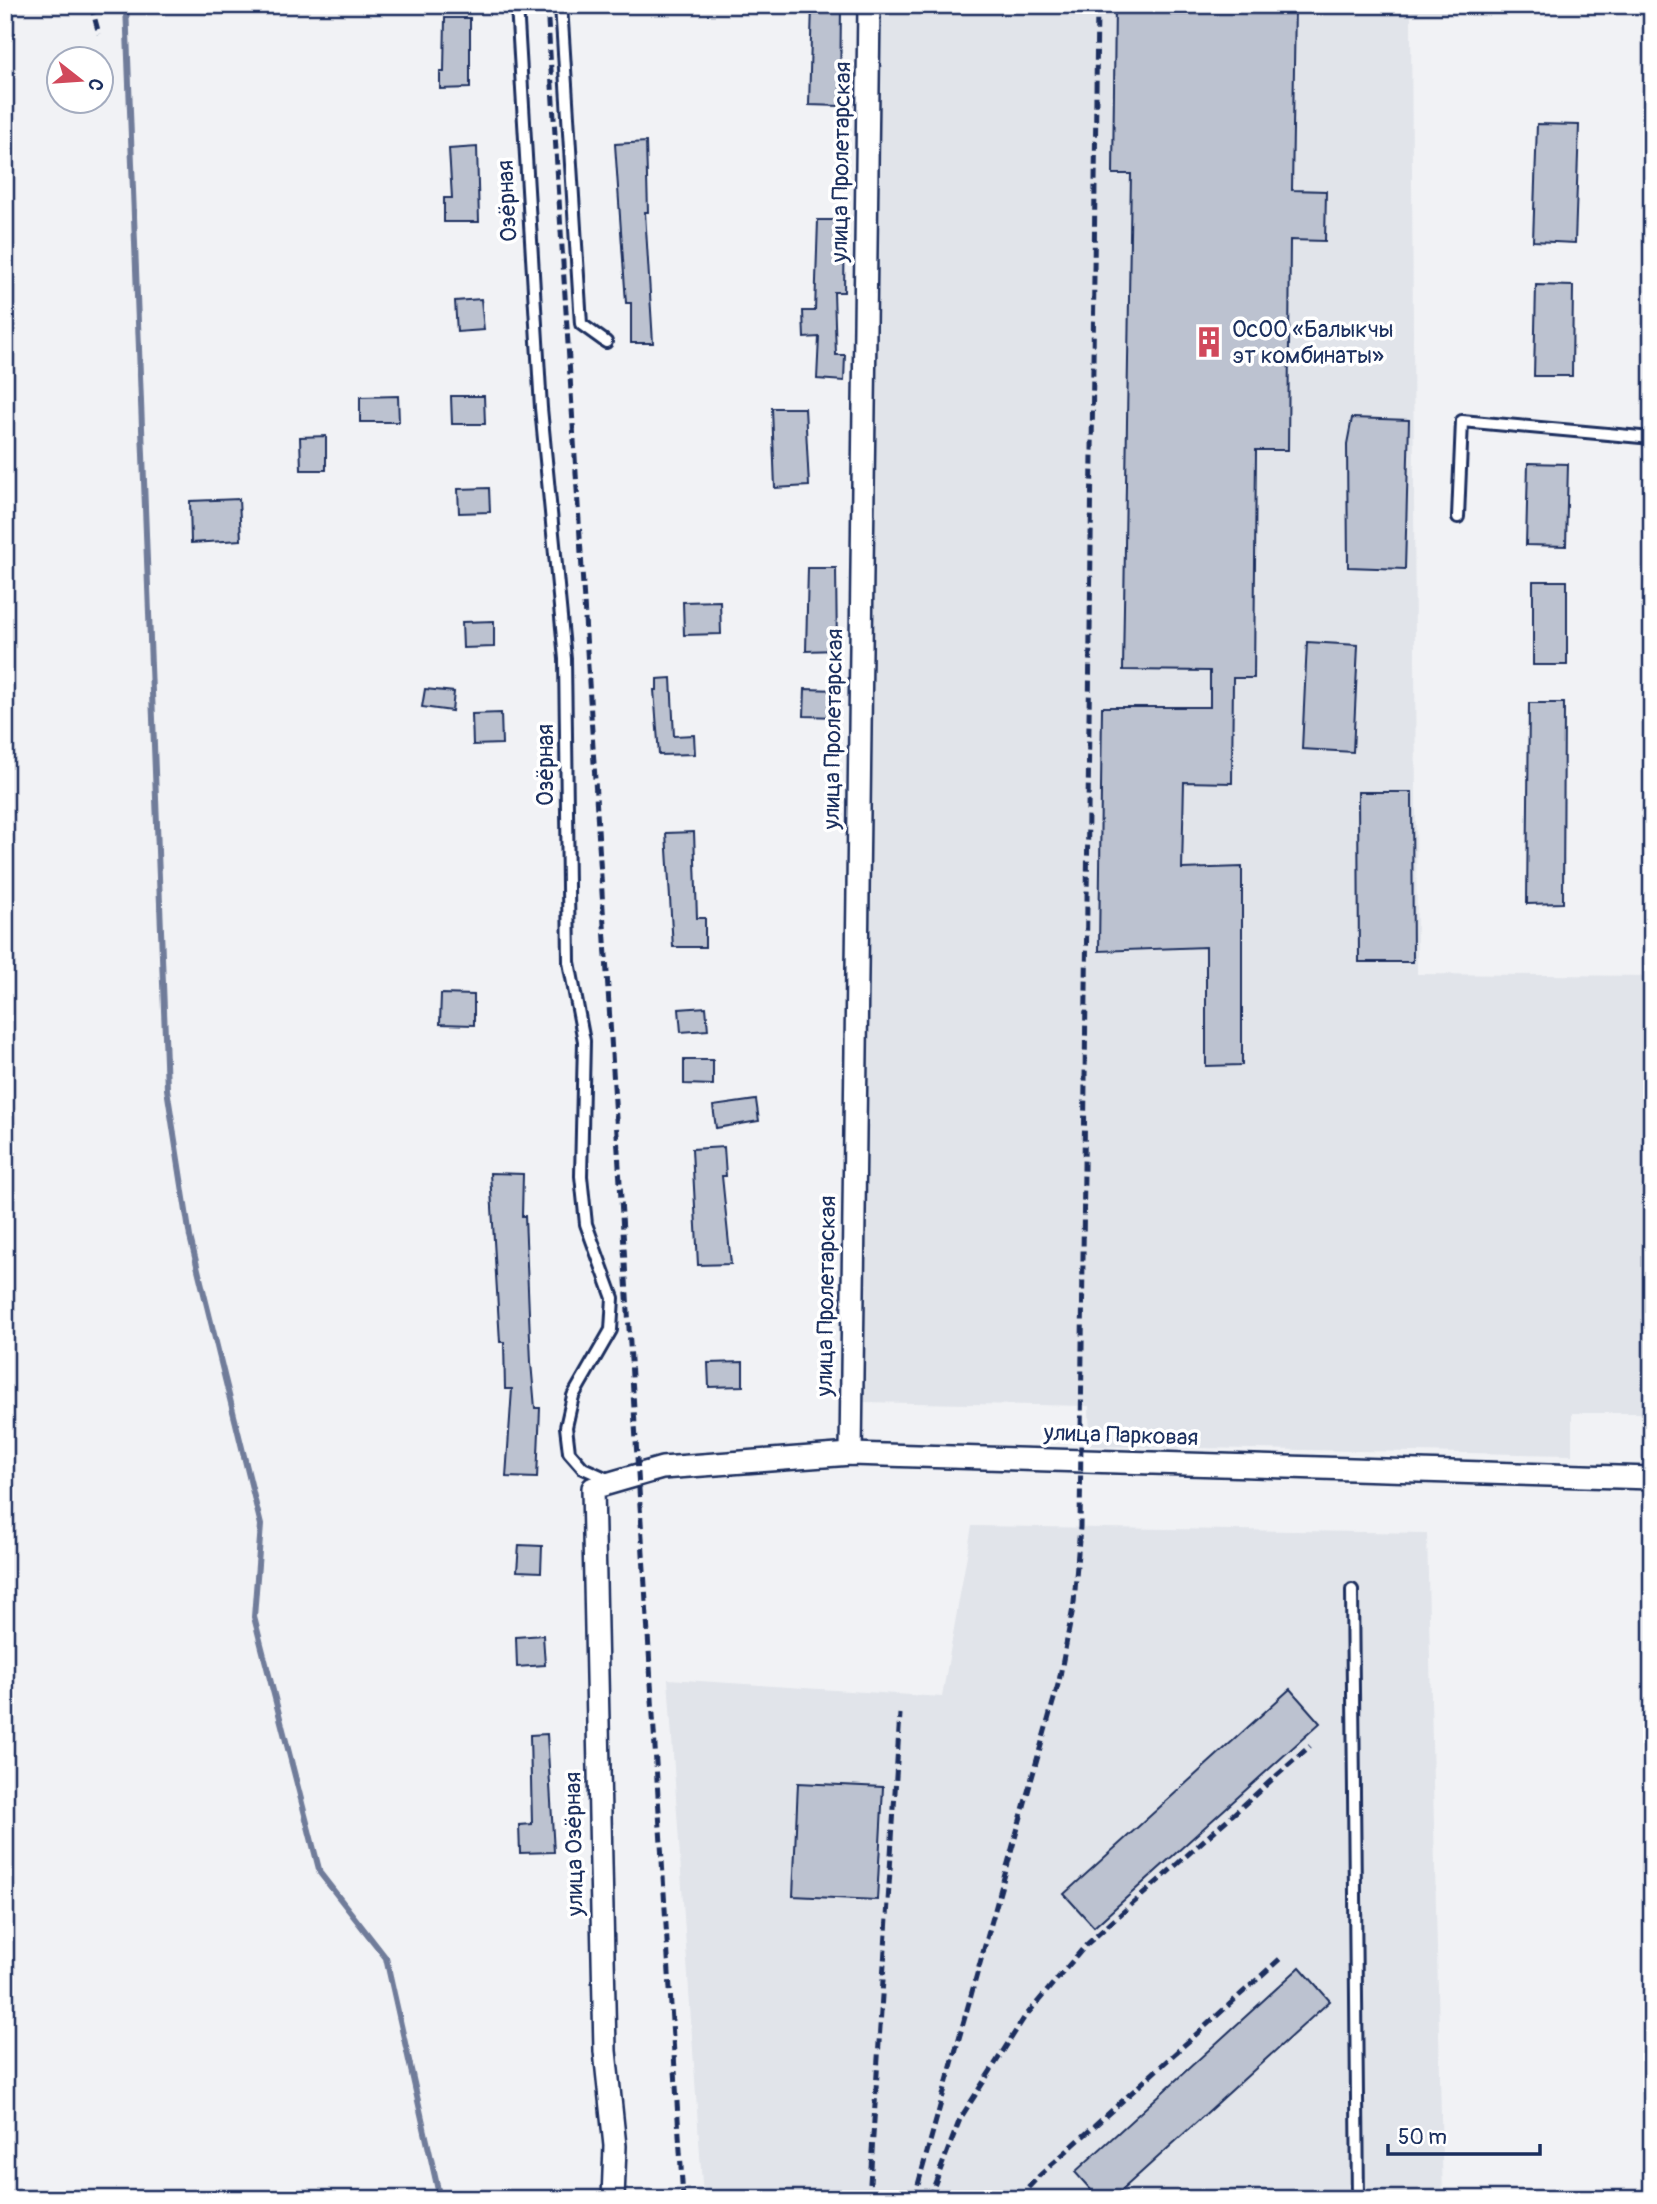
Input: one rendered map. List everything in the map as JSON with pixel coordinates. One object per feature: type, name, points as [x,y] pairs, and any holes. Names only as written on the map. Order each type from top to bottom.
[{"type":"street","name":"улица Пролетарская","points":[[851,1454],[869,5]]},
{"type":"street","name":"улица Парковая","points":[[593,1488],[662,1468],[851,1454],[1652,1478]]},
{"type":"street","name":"улица Озёрная","points":[[593,1488],[604,2051],[615,2146],[613,2199]]},
{"type":"lane","name":"Озёрная","points":[[517,5],[541,408],[565,659],[569,962],[584,1041],[581,1176],[586,1224],[613,1298],[611,1330],[573,1396],[566,1427],[569,1452],[583,1468],[615,1482]]},
{"type":"lane","points":[[561,5],[581,324],[606,342]]},
{"type":"lane","points":[[1458,517],[1462,421],[1652,438]]},
{"type":"lane","points":[[1352,1590],[1358,2199]]},
{"type":"shaded area","points":[[879,5],[1446,5],[1446,15],[1411,16],[1417,974],[1652,976],[1652,1413],[1572,1413],[1572,1455],[1090,1446],[1089,1406],[858,1402]]},
{"type":"shaded area","points":[[972,1526],[1427,1533],[1443,2199],[703,2199],[668,1679],[942,1697]]},
{"type":"building","points":[[812,5],[841,5],[840,106],[809,105]]},
{"type":"building","name":"ОсОО «Балыкчы эт комбинаты»","points":[[1115,5],[1295,5],[1292,190],[1326,191],[1325,241],[1290,240],[1288,450],[1256,450],[1254,678],[1233,678],[1232,783],[1184,782],[1182,869],[1242,867],[1242,1065],[1206,1066],[1206,947],[1099,951],[1102,707],[1210,707],[1210,671],[1123,670],[1131,174],[1113,174]]},
{"type":"building","points":[[445,18],[470,18],[470,88],[440,89],[440,72],[444,72]]},
{"type":"building","points":[[1537,124],[1579,125],[1575,243],[1533,241]]},
{"type":"building","points":[[646,142],[648,212],[645,212],[653,343],[631,343],[631,303],[626,303],[615,144]]},
{"type":"building","points":[[477,147],[479,222],[444,222],[444,198],[452,198],[449,149]]},
{"type":"building","points":[[818,220],[845,220],[844,292],[834,292],[836,355],[845,355],[844,381],[817,379],[819,337],[804,338],[803,311],[815,311]]},
{"type":"building","points":[[1536,285],[1573,286],[1572,376],[1534,376]]},
{"type":"building","points":[[481,299],[484,330],[457,332],[455,301]]},
{"type":"building","points":[[398,396],[399,422],[360,422],[360,397]]},
{"type":"building","points":[[451,396],[484,396],[485,424],[452,424]]},
{"type":"building","points":[[772,408],[805,408],[809,486],[775,488]]},
{"type":"building","points":[[1352,418],[1409,420],[1405,569],[1348,567],[1347,444]]},
{"type":"building","points":[[326,436],[326,470],[301,470],[300,437]]},
{"type":"building","points":[[1528,463],[1568,464],[1566,546],[1526,545]]},
{"type":"building","points":[[489,488],[490,512],[459,513],[458,489]]},
{"type":"building","points":[[239,499],[241,540],[191,543],[190,501]]},
{"type":"building","points":[[808,568],[836,568],[837,650],[806,651]]},
{"type":"building","points":[[1533,581],[1567,581],[1567,665],[1533,665]]},
{"type":"building","points":[[720,601],[721,634],[684,635],[683,602]]},
{"type":"building","points":[[494,621],[494,647],[463,648],[462,622]]},
{"type":"building","points":[[1307,642],[1358,645],[1353,752],[1302,749]]},
{"type":"building","points":[[671,678],[674,736],[694,735],[695,754],[659,755],[654,690],[657,690],[657,679]]},
{"type":"building","points":[[425,689],[454,692],[452,711],[422,707]]},
{"type":"building","points":[[805,689],[838,690],[837,717],[804,716]]},
{"type":"building","points":[[1529,703],[1564,703],[1563,903],[1527,904]]},
{"type":"building","points":[[501,713],[502,744],[473,745],[472,714]]},
{"type":"building","points":[[1358,792],[1412,792],[1413,962],[1359,962]]},
{"type":"building","points":[[694,832],[697,918],[705,918],[705,947],[673,947],[666,833]]},
{"type":"building","points":[[441,994],[474,995],[474,1025],[440,1024]]},
{"type":"building","points":[[706,1007],[708,1030],[681,1032],[679,1009]]},
{"type":"building","points":[[684,1060],[713,1060],[713,1085],[684,1084]]},
{"type":"building","points":[[756,1100],[759,1121],[716,1128],[713,1106]]},
{"type":"building","points":[[724,1147],[726,1176],[722,1176],[731,1264],[698,1265],[692,1149]]},
{"type":"building","points":[[490,1173],[523,1174],[522,1216],[525,1216],[531,1362],[535,1408],[540,1408],[537,1478],[506,1477],[512,1389],[505,1389],[504,1342],[500,1342]]},
{"type":"building","points":[[743,1362],[743,1386],[709,1387],[708,1363]]},
{"type":"building","points":[[519,1545],[542,1546],[541,1572],[517,1571]]},
{"type":"building","points":[[543,1635],[545,1665],[517,1667],[516,1637]]},
{"type":"building","points":[[1290,1689],[1320,1723],[1094,1927],[1064,1894]]},
{"type":"building","points":[[547,1734],[554,1852],[520,1853],[519,1825],[532,1824],[530,1735]]},
{"type":"building","points":[[798,1783],[883,1787],[877,1900],[793,1896]]},
{"type":"building","points":[[1300,1967],[1330,2001],[1112,2199],[1099,2199],[1075,2172]]},
{"type":"waterway","points":[[126,5],[167,1089],[190,1237],[261,1525],[254,1617],[320,1873],[386,1958],[440,2199]]},
{"type":"railway","points":[[91,5],[99,34]]},
{"type":"railway","points":[[547,5],[683,2199]]},
{"type":"railway","points":[[914,2199],[1059,1681],[1074,1603],[1080,1527],[1097,5]]},
{"type":"railway","points":[[869,2199],[900,1714]]},
{"type":"railway","points":[[929,2199],[960,2119],[1024,2018],[1086,1945],[1310,1746]]},
{"type":"railway","points":[[1018,2199],[1039,2176],[1282,1957]]},
{"type":"place","name":"ОсОО «Балыкчы эт комбинаты»","points":[[1209,342]]}]
